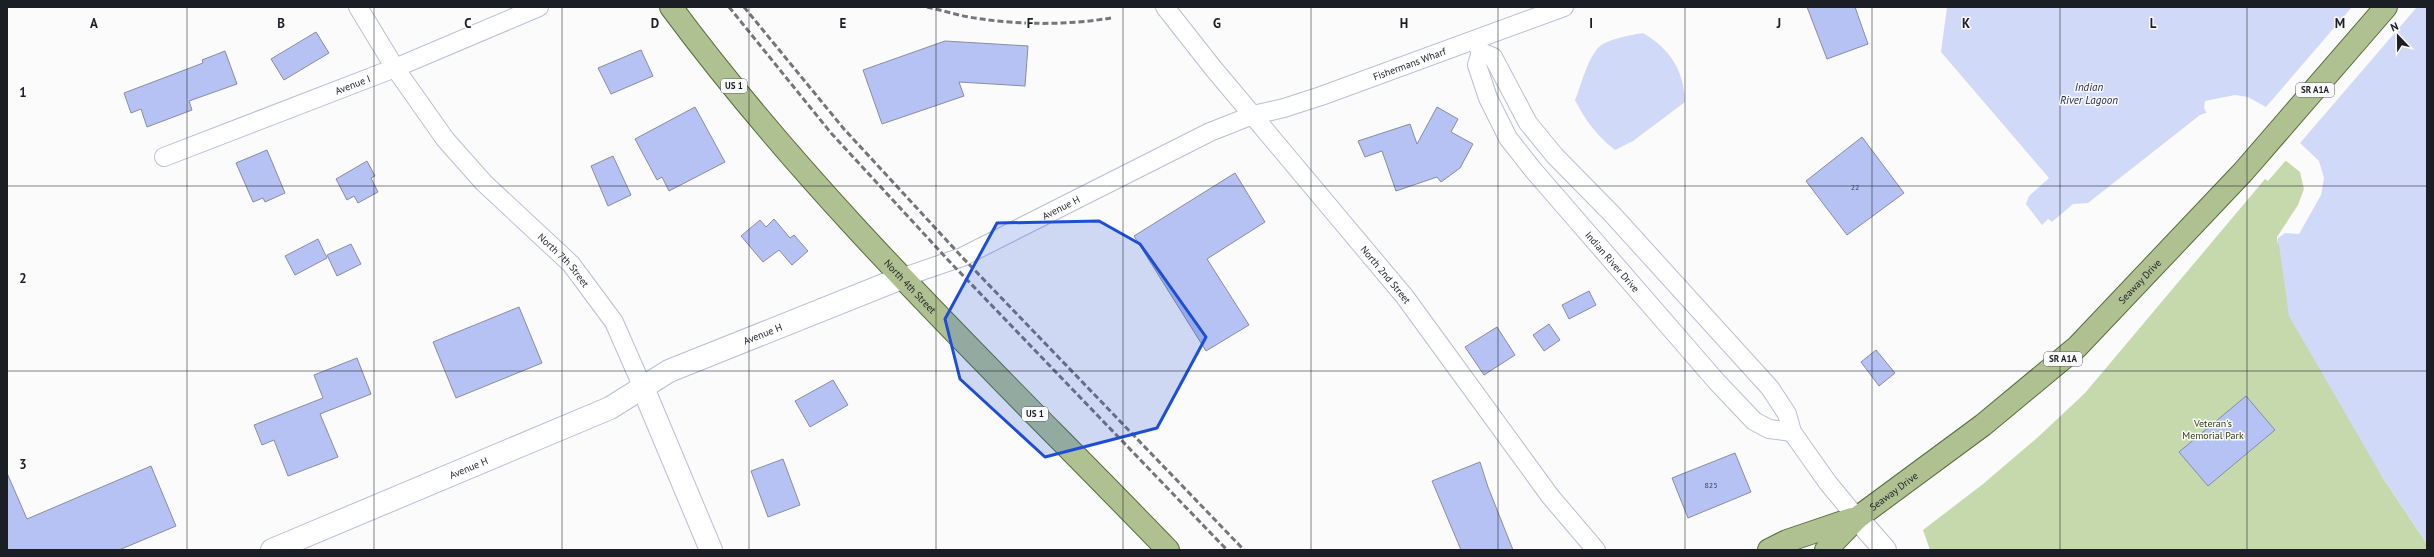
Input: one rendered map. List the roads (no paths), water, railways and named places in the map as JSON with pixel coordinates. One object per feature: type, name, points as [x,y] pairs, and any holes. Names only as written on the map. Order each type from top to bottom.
[{"type":"main road","name":"North 4th Street","points":[[671,7],[698,43],[830,201],[1168,550]]},
{"type":"main road","name":"Seaway Drive","points":[[1826,550],[1857,518],[1983,424],[2077,347],[2243,172],[2386,7]]},
{"type":"main road","name":"Seaway Drive","points":[[1769,550],[1787,541],[1857,518]]},
{"type":"street","name":"North 7th Street","points":[[358,7],[394,68],[445,139],[484,183],[570,264],[614,322],[711,550]]},
{"type":"street","name":"Avenue I","points":[[164,157],[394,68],[538,7]]},
{"type":"street","name":"North 2nd Street","points":[[1165,7],[1405,297],[1550,496],[1596,550]]},
{"type":"street","name":"Fishermans Wharf","points":[[1253,115],[1284,108],[1478,46],[1564,7]]},
{"type":"street","points":[[1478,46],[1493,57],[1508,89],[1528,123],[1555,156],[1612,214],[1770,388],[1787,414],[1792,432],[1828,483],[1885,550]]},
{"type":"street","name":"Indian River Drive","points":[[1478,46],[1477,65],[1488,98],[1508,138],[1534,171],[1717,382],[1754,421],[1769,429],[1792,432]]},
{"type":"street","name":"Avenue H","points":[[272,550],[610,408],[669,371],[962,256],[1210,132],[1253,115]]},
{"type":"water","name":"Indian River Lagoon","points":[[1947,7],[2427,7],[2427,544],[2381,475],[2289,316],[2278,238],[2300,206],[2306,189],[2302,171],[2222,108],[2200,115],[2088,203],[2073,204],[2052,222],[2048,219],[2042,225],[2026,204],[2029,196],[2049,178],[1941,52]]},
{"type":"water","points":[[1643,33],[1661,46],[1674,62],[1682,80],[1685,102],[1633,141],[1615,150],[1592,127],[1575,100],[1587,67],[1597,49],[1612,40]]},
{"type":"railway","points":[[729,7],[831,133],[949,261],[1227,550]]},
{"type":"railway","points":[[744,7],[844,129],[962,257],[1244,550]]},
{"type":"railway","points":[[927,7],[968,17],[1030,23],[1063,23],[1111,18]]},
{"type":"park label","name":"Veteran's Memorial Park","points":[[2213,428]]}]
